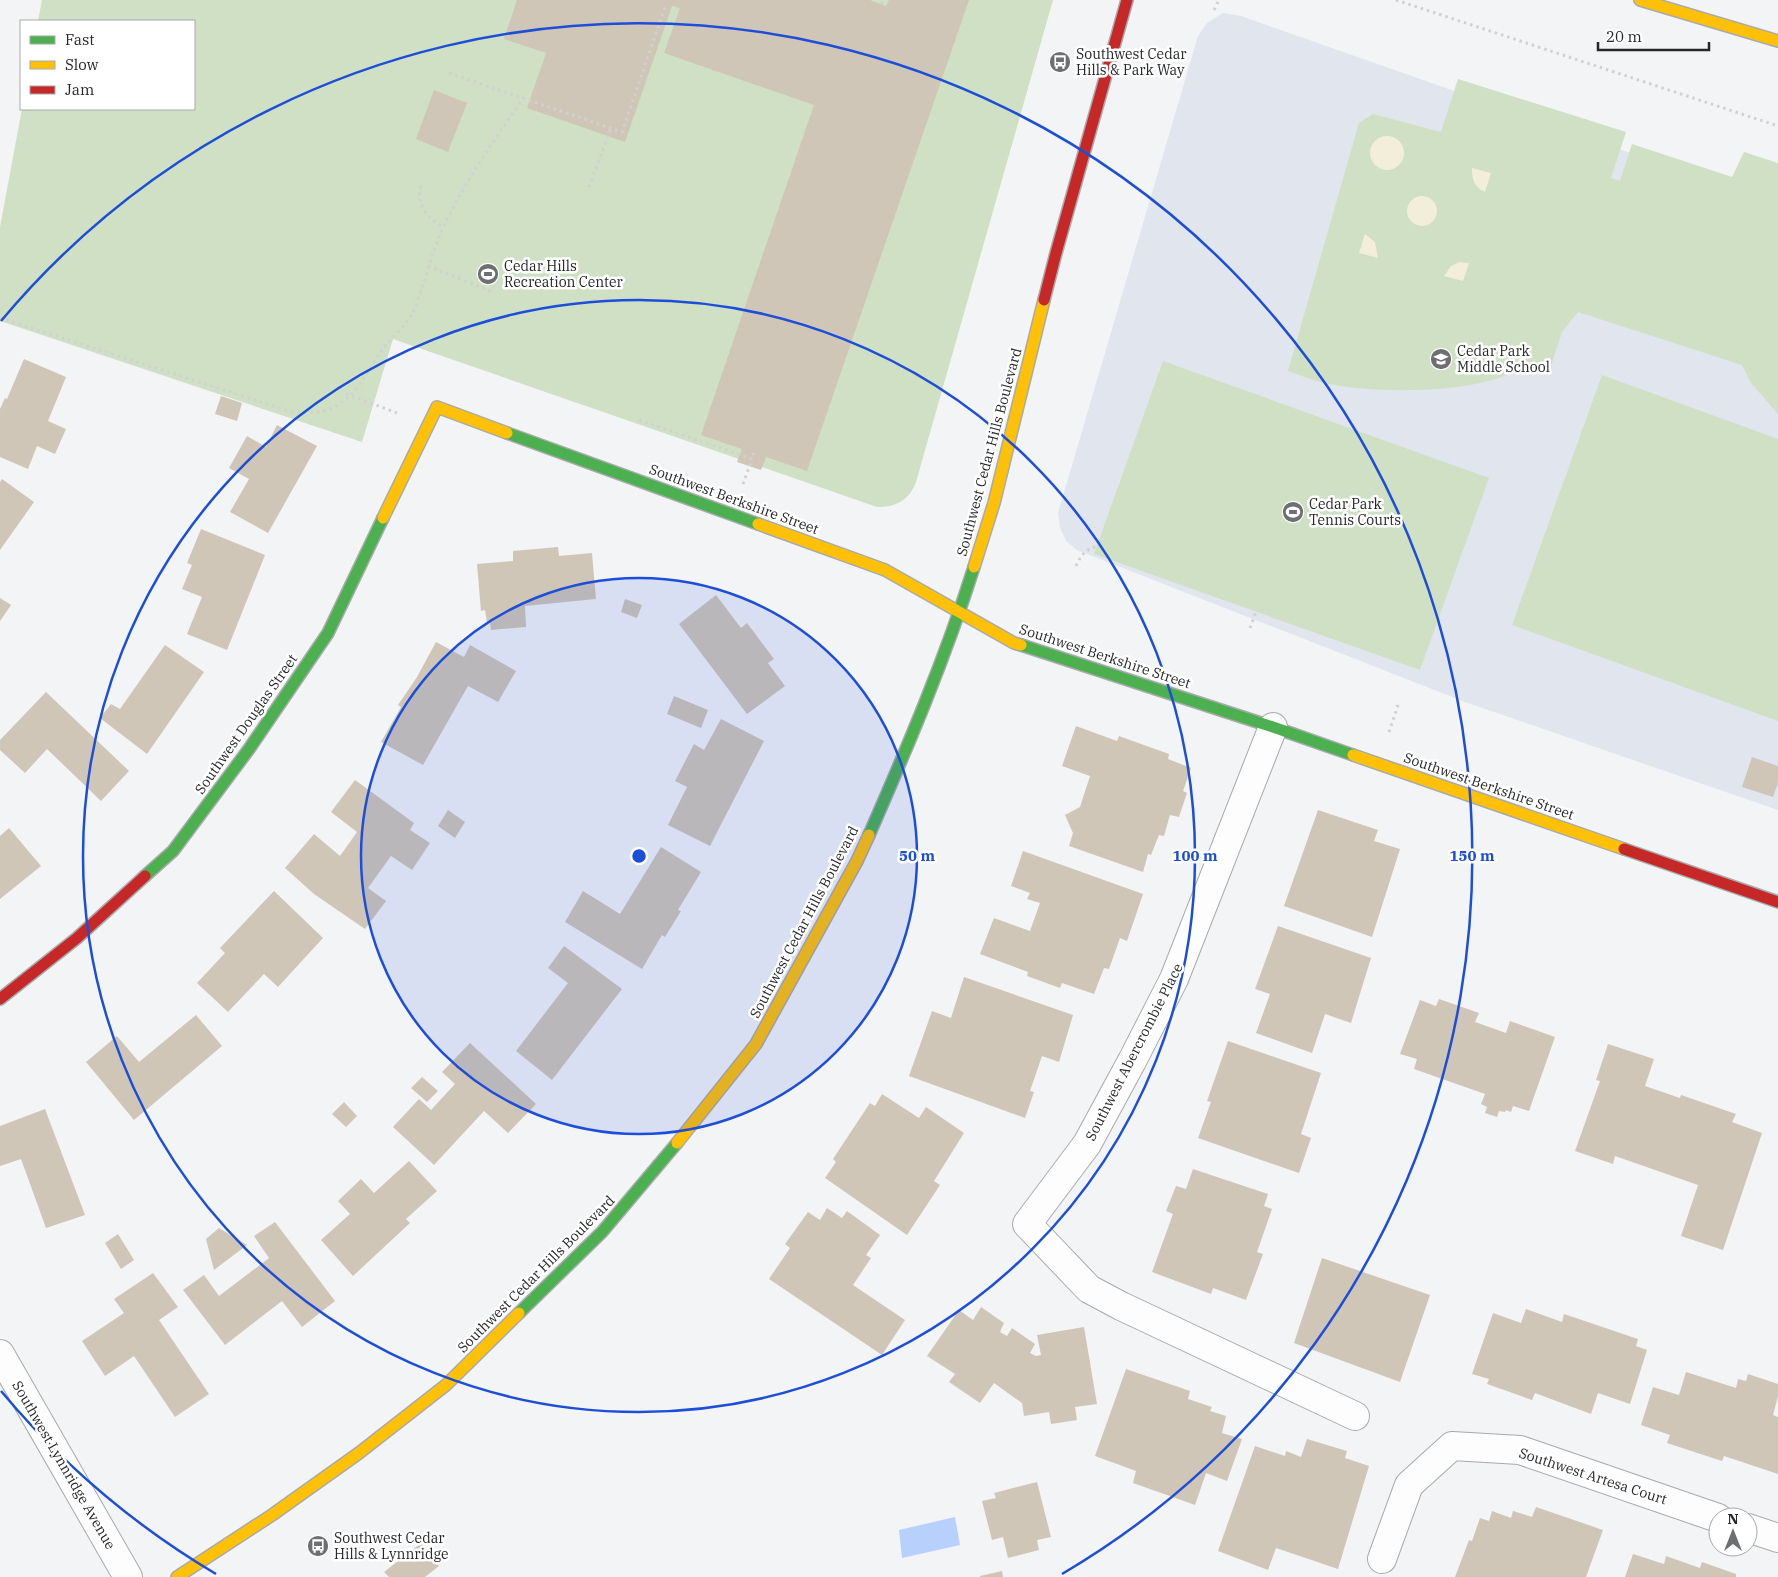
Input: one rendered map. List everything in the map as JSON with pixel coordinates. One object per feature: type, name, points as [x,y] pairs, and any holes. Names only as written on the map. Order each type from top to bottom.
[{"type":"street","name":"Southwest Cedar Hills Boulevard","points":[[177,1577],[272,1515],[359,1453],[446,1385],[602,1232],[679,1141],[756,1044],[857,861],[919,721],[960,612],[994,503],[1056,253],[1127,0]]},
{"type":"street","points":[[1640,0],[1778,42]]},
{"type":"street","name":"Southwest Berkshire Street","points":[[437,407],[885,570],[1014,643],[1273,727],[1778,902]]},
{"type":"street","name":"Southwest Douglas Street","points":[[0,999],[77,938],[173,850],[250,749],[328,633],[437,407]]},
{"type":"street","name":"Southwest Abercrombie Place","points":[[1273,727],[1174,979],[1087,1144],[1028,1224],[1089,1289],[1121,1306],[1355,1416]]},
{"type":"street","name":"Southwest Lynnridge Avenue","points":[[0,1354],[128,1577]]},
{"type":"street","name":"Southwest Artesa Court","points":[[1382,1559],[1409,1485],[1452,1446],[1520,1450],[1708,1515]]},
{"type":"street","points":[[1758,1531],[1778,1538]]},
{"type":"path","points":[[1214,10],[1219,0]]},
{"type":"path","points":[[1396,0],[1778,126]]},
{"type":"path","points":[[449,73],[622,132],[666,4]]},
{"type":"path","points":[[0,318],[289,411],[322,412],[337,407],[371,370],[383,349],[399,332],[412,313],[444,227],[462,192],[524,97]]},
{"type":"path","points":[[589,187],[611,128]]},
{"type":"path","points":[[421,186],[419,191],[420,198],[428,216],[434,223],[444,227]]},
{"type":"path","points":[[428,266],[494,292]]},
{"type":"path","points":[[348,395],[395,413],[404,412]]},
{"type":"path","points":[[639,420],[752,459]]},
{"type":"path","points":[[741,488],[754,453]]},
{"type":"path","points":[[1076,566],[1081,555],[1088,549],[1096,546]]},
{"type":"path","points":[[1250,628],[1256,612]]},
{"type":"shaded area","name":"Cedar Park Middle School","points":[[1223,13],[1241,16],[1778,205],[1778,810],[1465,702],[1077,550],[1066,541],[1060,528],[1058,513],[1198,36],[1207,23]]},
{"type":"green space","name":"Cedar Hills Recreation Center","points":[[42,0],[1053,0],[916,482],[906,498],[896,504],[884,507],[877,507],[393,339],[362,442],[0,321],[0,227],[22,110],[195,110],[195,20],[38,20]]},
{"type":"green space","points":[[1458,79],[1626,132],[1611,178],[1620,181],[1632,144],[1732,177],[1744,152],[1778,163],[1778,414],[1751,383],[1742,365],[1578,312],[1562,332],[1548,375],[1522,367],[1503,376],[1480,383],[1426,390],[1398,390],[1345,387],[1324,383],[1288,371],[1359,123],[1373,114],[1441,132]]},
{"type":"green space","name":"Cedar Park Tennis Courts","points":[[1163,361],[1489,478],[1420,670],[1094,554]]},
{"type":"green space","points":[[1602,375],[1778,439],[1778,721],[1512,625]]},
{"type":"sand","points":[[1387,136],[1394,137],[1399,141],[1403,146],[1403,160],[1399,165],[1394,169],[1387,170],[1380,169],[1375,165],[1371,160],[1370,153],[1371,146],[1375,141],[1380,137]]},
{"type":"sand","points":[[1472,168],[1491,173],[1485,192],[1474,183]]},
{"type":"sand","points":[[1422,196],[1432,201],[1437,211],[1432,221],[1422,226],[1412,221],[1407,211],[1412,201]]},
{"type":"sand","points":[[1365,234],[1375,242],[1378,258],[1359,253]]},
{"type":"sand","points":[[1459,262],[1469,263],[1463,281],[1444,276],[1451,266]]},
{"type":"water","points":[[955,1517],[960,1545],[902,1558],[899,1530]]},
{"type":"building","points":[[517,0],[870,0],[886,6],[889,0],[969,0],[807,471],[766,457],[761,470],[737,462],[742,449],[701,435],[814,105],[664,53],[680,8],[672,6],[625,142],[527,108],[546,53],[504,39]]},
{"type":"building","points":[[434,90],[467,103],[448,152],[416,139]]},
{"type":"building","points":[[24,359],[66,377],[48,421],[66,429],[55,454],[37,446],[28,469],[0,457],[0,409],[5,398],[7,399]]},
{"type":"building","points":[[221,396],[242,403],[237,421],[215,414]]},
{"type":"building","points":[[277,425],[317,446],[268,533],[230,512],[249,479],[229,468],[247,436],[266,447]]},
{"type":"building","points":[[2,479],[34,502],[0,550],[0,482]]},
{"type":"building","points":[[201,529],[265,555],[227,650],[187,634],[202,597],[182,589],[192,565],[187,563]]},
{"type":"building","points":[[558,547],[559,556],[592,553],[596,599],[525,606],[526,627],[491,630],[490,622],[487,623],[485,610],[481,611],[477,564],[513,561],[513,551]]},
{"type":"building","points":[[716,595],[741,628],[747,623],[774,659],[768,663],[785,686],[747,714],[679,624]]},
{"type":"building","points":[[0,598],[11,605],[0,621]]},
{"type":"building","points":[[625,599],[642,605],[637,618],[621,612]]},
{"type":"building","points":[[436,642],[464,657],[470,645],[516,671],[498,702],[468,686],[423,765],[381,742],[401,707],[398,705],[417,677]]},
{"type":"building","points":[[165,645],[204,672],[147,754],[100,718],[111,704],[120,709]]},
{"type":"building","points":[[46,692],[129,771],[101,801],[47,749],[25,773],[0,750],[0,740]]},
{"type":"building","points":[[674,696],[708,710],[701,728],[667,714]]},
{"type":"building","points":[[721,719],[764,741],[710,846],[668,825],[687,787],[675,781],[694,744],[704,750]]},
{"type":"building","points":[[1076,726],[1117,741],[1119,736],[1169,754],[1168,759],[1191,768],[1183,791],[1187,793],[1179,817],[1170,815],[1164,836],[1159,835],[1151,855],[1148,854],[1143,872],[1069,846],[1073,833],[1065,815],[1080,807],[1090,776],[1062,766]]},
{"type":"building","points":[[1752,757],[1778,766],[1778,783],[1773,797],[1742,787]]},
{"type":"building","points":[[355,780],[414,823],[410,830],[430,843],[412,870],[391,856],[368,888],[386,901],[365,929],[314,894],[285,868],[314,834],[340,856],[357,832],[331,812]]},
{"type":"building","points":[[448,810],[465,822],[455,838],[438,826]]},
{"type":"building","points":[[1318,810],[1378,830],[1374,841],[1400,849],[1372,937],[1284,906]]},
{"type":"building","points":[[9,828],[41,866],[0,899],[0,836]]},
{"type":"building","points":[[661,847],[701,872],[678,910],[681,911],[665,937],[662,935],[642,969],[565,922],[583,891],[620,914]]},
{"type":"building","points":[[1023,851],[1143,894],[1127,941],[1120,938],[1109,969],[1104,968],[1094,994],[1062,983],[1060,988],[1027,976],[1028,972],[980,954],[994,918],[1030,931],[1040,903],[1027,899],[1030,893],[1011,886]]},
{"type":"building","points":[[274,891],[323,938],[278,987],[264,974],[228,1012],[197,983],[225,953],[220,948]]},
{"type":"building","points":[[1278,926],[1371,958],[1351,1023],[1325,1014],[1312,1053],[1256,1033],[1270,994],[1255,989]]},
{"type":"building","points":[[564,946],[622,989],[552,1080],[516,1051],[568,983],[548,968]]},
{"type":"building","points":[[964,977],[1073,1015],[1059,1062],[1042,1056],[1030,1091],[1034,1092],[1025,1118],[909,1076],[932,1011],[951,1018]]},
{"type":"building","points":[[1439,999],[1479,1013],[1475,1022],[1506,1033],[1510,1021],[1555,1037],[1529,1111],[1513,1106],[1511,1112],[1506,1110],[1505,1112],[1499,1111],[1497,1117],[1485,1113],[1487,1107],[1481,1104],[1485,1094],[1414,1069],[1417,1059],[1400,1054],[1420,1000],[1436,1006]]},
{"type":"building","points":[[196,1015],[222,1046],[134,1120],[86,1062],[117,1036],[139,1062]]},
{"type":"building","points":[[1228,1041],[1321,1073],[1301,1134],[1311,1138],[1299,1173],[1198,1138],[1211,1102],[1207,1101]]},
{"type":"building","points":[[470,1043],[536,1104],[508,1133],[484,1111],[434,1165],[393,1127],[419,1099],[431,1110],[455,1084],[442,1072]]},
{"type":"building","points":[[1608,1044],[1654,1059],[1645,1086],[1680,1098],[1681,1095],[1736,1114],[1732,1122],[1762,1133],[1723,1250],[1681,1236],[1698,1185],[1615,1156],[1613,1164],[1575,1151],[1600,1081],[1596,1080]]},
{"type":"building","points":[[422,1077],[438,1091],[427,1102],[411,1088]]},
{"type":"building","points":[[882,1094],[919,1118],[926,1107],[964,1133],[934,1181],[940,1185],[907,1235],[825,1178],[836,1162],[833,1159],[870,1103],[875,1106]]},
{"type":"building","points":[[344,1102],[357,1116],[346,1127],[332,1114]]},
{"type":"building","points":[[45,1109],[85,1215],[46,1228],[21,1159],[0,1166],[0,1126]]},
{"type":"building","points":[[409,1161],[437,1191],[406,1219],[410,1223],[353,1276],[321,1240],[350,1214],[338,1201],[361,1179],[374,1193]]},
{"type":"building","points":[[1193,1169],[1268,1194],[1264,1206],[1272,1209],[1257,1252],[1263,1254],[1246,1300],[1213,1288],[1211,1294],[1152,1272],[1173,1214],[1166,1211],[1176,1186],[1186,1189]]},
{"type":"building","points":[[827,1208],[842,1218],[847,1211],[880,1235],[866,1255],[871,1258],[853,1285],[905,1320],[882,1355],[769,1279],[790,1248],[785,1244],[808,1212],[820,1220]]},
{"type":"building","points":[[275,1222],[335,1301],[302,1327],[282,1301],[225,1345],[183,1290],[204,1275],[219,1296],[269,1258],[254,1236]]},
{"type":"building","points":[[219,1228],[247,1245],[214,1270],[206,1239]]},
{"type":"building","points":[[118,1234],[134,1260],[121,1269],[105,1243]]},
{"type":"building","points":[[1322,1258],[1430,1295],[1400,1382],[1294,1343]]},
{"type":"building","points":[[153,1273],[178,1307],[159,1320],[209,1394],[175,1417],[134,1356],[105,1376],[82,1341],[124,1313],[114,1299]]},
{"type":"building","points":[[981,1307],[1004,1323],[1000,1332],[1007,1336],[1012,1328],[1035,1344],[1030,1353],[1036,1356],[1041,1355],[1037,1335],[1084,1327],[1097,1404],[1075,1407],[1077,1420],[1051,1424],[1049,1412],[1024,1416],[1022,1403],[994,1383],[980,1403],[949,1382],[955,1374],[927,1356],[959,1310],[973,1320]]},
{"type":"building","points":[[1526,1309],[1562,1322],[1564,1314],[1638,1339],[1636,1346],[1647,1350],[1630,1404],[1598,1393],[1591,1414],[1535,1393],[1532,1400],[1487,1384],[1489,1379],[1472,1374],[1493,1313],[1521,1323]]},
{"type":"building","points":[[1126,1369],[1190,1391],[1188,1399],[1212,1407],[1210,1411],[1226,1416],[1222,1433],[1242,1439],[1227,1481],[1206,1473],[1195,1505],[1133,1483],[1136,1471],[1095,1456]]},
{"type":"building","points":[[1686,1372],[1736,1388],[1738,1379],[1746,1381],[1748,1374],[1778,1384],[1778,1396],[1773,1415],[1778,1417],[1778,1474],[1724,1456],[1722,1461],[1667,1443],[1670,1435],[1641,1425],[1653,1387],[1679,1395]]},
{"type":"building","points":[[1307,1439],[1347,1451],[1345,1458],[1369,1466],[1338,1569],[1276,1548],[1268,1570],[1218,1551],[1255,1446],[1285,1456],[1286,1451],[1301,1457]]},
{"type":"building","points":[[1037,1482],[1051,1537],[1037,1540],[1039,1550],[1008,1558],[1003,1537],[992,1540],[982,1501],[996,1498],[994,1493]]},
{"type":"building","points":[[1536,1507],[1603,1530],[1586,1577],[1455,1577],[1469,1540],[1472,1541],[1480,1518],[1489,1521],[1492,1511],[1511,1518],[1513,1511],[1532,1517]]},
{"type":"building","points":[[421,1543],[439,1566],[425,1577],[389,1577],[384,1572]]},
{"type":"building","points":[[1633,1554],[1664,1564],[1666,1556],[1700,1568],[1702,1562],[1736,1574],[1736,1577],[1625,1577]]},
{"type":"building","points":[[1002,1571],[1003,1577],[980,1577],[980,1576]]},
{"type":"traffic: fast","points":[[507,433],[758,524]]},
{"type":"traffic: fast","points":[[145,876],[173,851],[249,749],[328,633],[383,518]]},
{"type":"traffic: fast","points":[[869,835],[925,702],[951,635],[974,567]]},
{"type":"traffic: fast","points":[[1021,645],[1353,755]]},
{"type":"traffic: fast","points":[[519,1313],[602,1232],[677,1143]]},
{"type":"traffic: slow","points":[[1640,0],[1778,41]]},
{"type":"traffic: slow","points":[[974,567],[994,503],[1044,300]]},
{"type":"traffic: slow","points":[[383,518],[437,407],[507,433]]},
{"type":"traffic: slow","points":[[758,524],[885,570],[1014,643],[1021,645]]},
{"type":"traffic: slow","points":[[1353,755],[1624,849]]},
{"type":"traffic: slow","points":[[677,1143],[756,1044],[857,861],[869,835]]},
{"type":"traffic: slow","points":[[177,1577],[272,1515],[359,1453],[446,1385],[519,1313]]},
{"type":"traffic: jam","points":[[1044,300],[1127,0]]},
{"type":"traffic: jam","points":[[1624,849],[1778,902]]},
{"type":"traffic: jam","points":[[0,999],[77,938],[145,876]]},
{"type":"place","name":"Southwest Cedar Hills & Park Way","points":[[1060,62]]},
{"type":"place","name":"Cedar Hills Recreation Center","points":[[488,274]]},
{"type":"place","name":"Cedar Park Middle School","points":[[1441,359]]},
{"type":"place","name":"Cedar Park Tennis Courts","points":[[1293,512]]},
{"type":"place","name":"Southwest Cedar Hills & Lynnridge","points":[[318,1546]]}]
